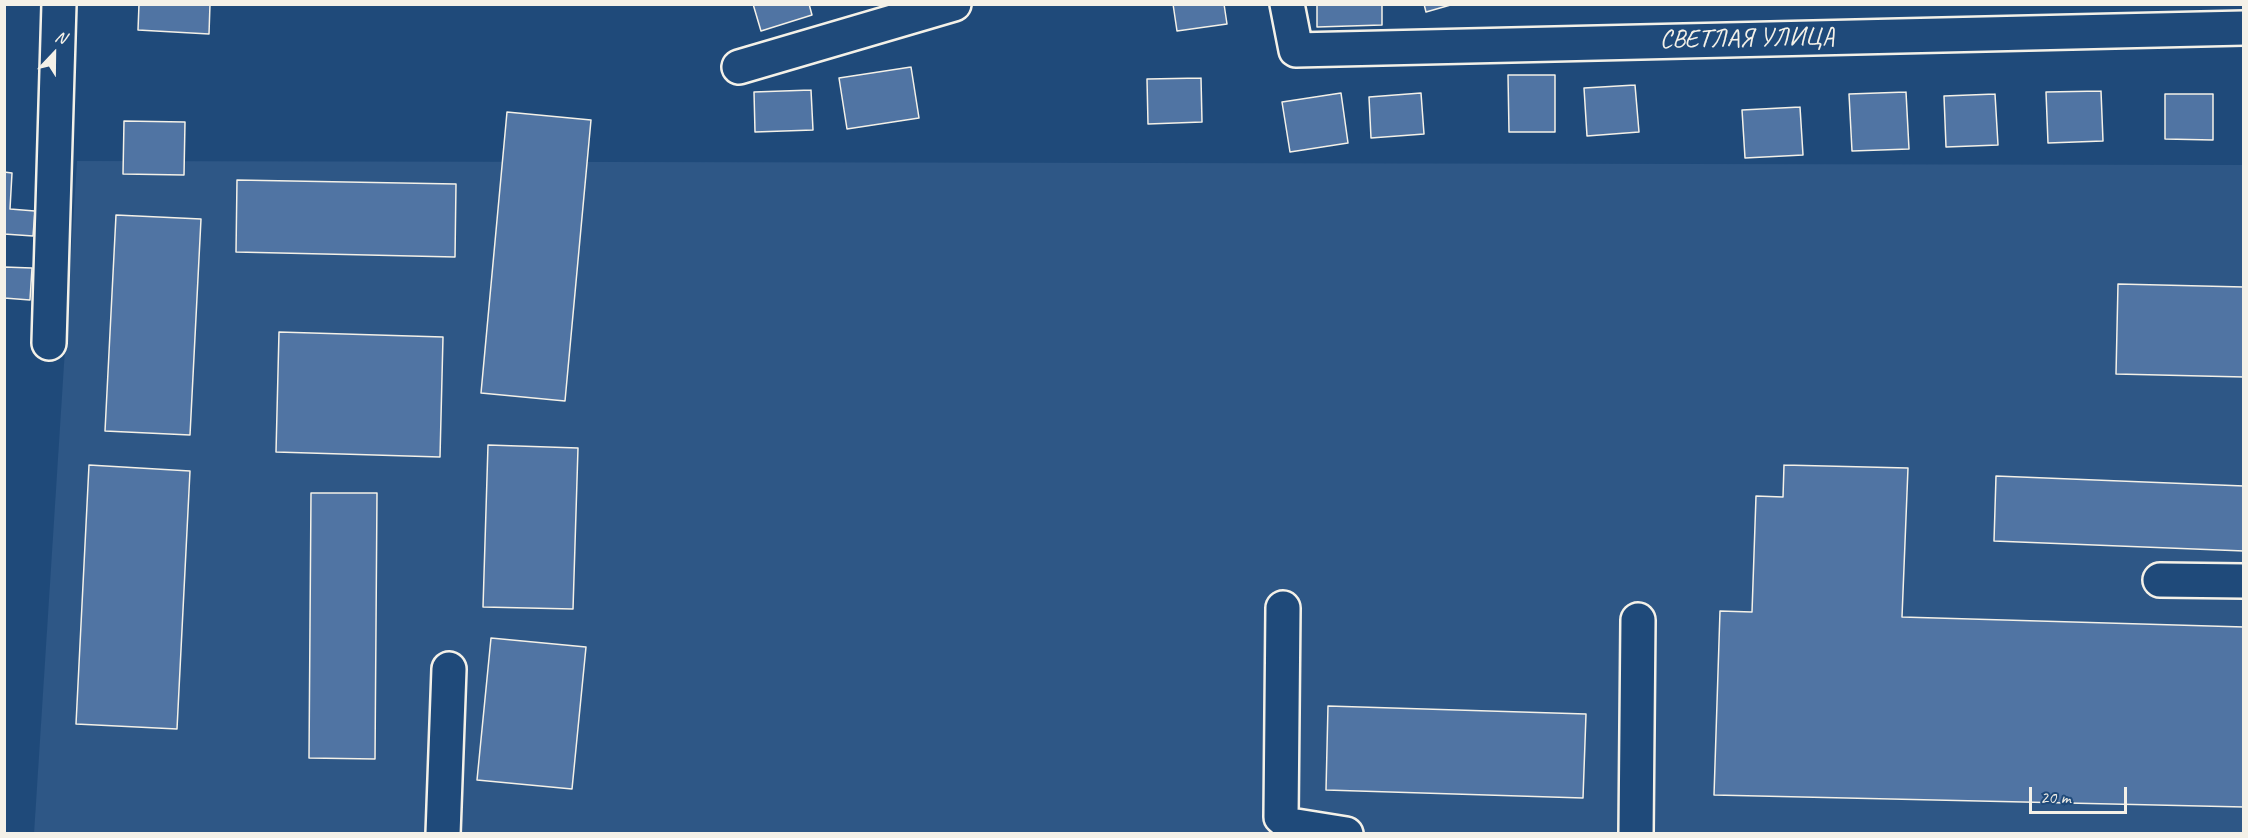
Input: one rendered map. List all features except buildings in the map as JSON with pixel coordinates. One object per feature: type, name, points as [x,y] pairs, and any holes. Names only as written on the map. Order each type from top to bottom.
[{"type":"street","points":[[49,343],[59,4]]},
{"type":"street","points":[[739,68],[954,4]]},
{"type":"street","name":"СВЕТЛАЯ УЛИЦА","points":[[1287,4],[1296,50],[2244,28]]},
{"type":"street","points":[[2160,580],[2244,581]]},
{"type":"street","points":[[1283,608],[1281,816],[1290,825],[1346,834]]},
{"type":"street","points":[[1636,834],[1638,620]]},
{"type":"street","points":[[443,834],[449,669]]},
{"type":"shaded area","points":[[77,161],[2243,165],[2243,833],[34,834]]}]
